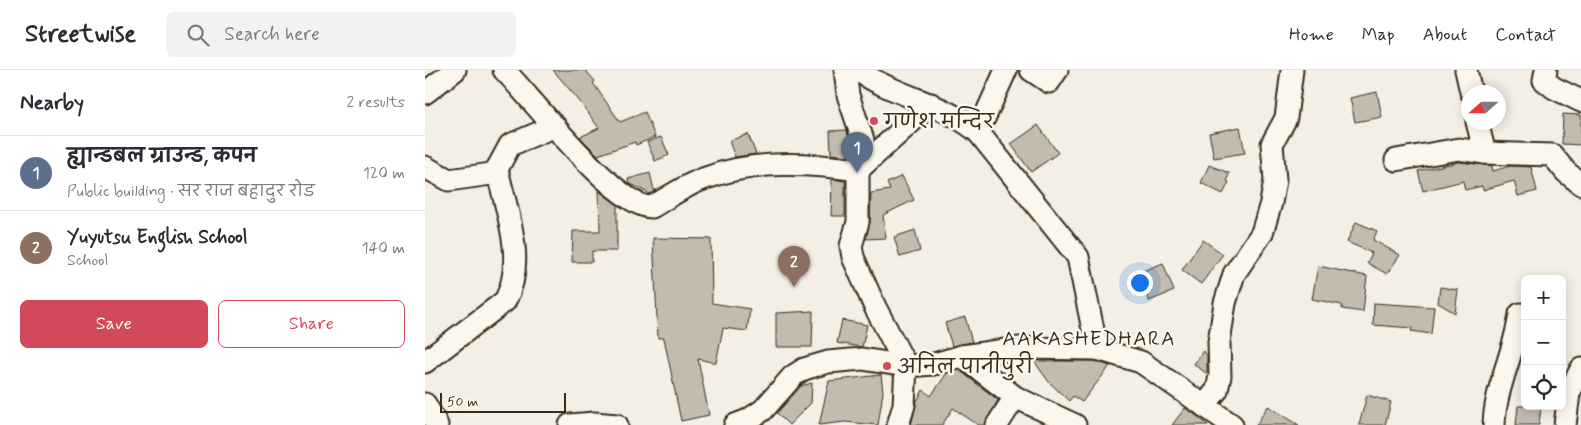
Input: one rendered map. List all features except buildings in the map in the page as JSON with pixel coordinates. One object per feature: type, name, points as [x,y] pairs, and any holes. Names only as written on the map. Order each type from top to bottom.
[{"type":"street","points":[[425,93],[455,70]]},
{"type":"street","points":[[504,70],[555,126],[570,146],[622,193],[639,206],[646,207],[652,207],[705,178],[753,166],[817,165],[858,170],[931,104]]},
{"type":"street","points":[[845,70],[849,95],[863,140],[858,170],[858,222],[851,246],[853,257],[871,299],[907,366],[904,405],[898,425]]},
{"type":"street","points":[[857,70],[875,83],[931,104],[965,121],[978,132],[1078,257],[1097,349]]},
{"type":"street","points":[[978,132],[1006,70]]},
{"type":"street","points":[[1031,70],[1049,82],[1057,70]]},
{"type":"street","points":[[1204,406],[1217,390],[1219,342],[1225,303],[1234,274],[1261,233],[1271,203],[1275,180],[1273,144],[1287,118],[1292,70]]},
{"type":"street","points":[[1466,70],[1469,85]]},
{"type":"street","points":[[1546,70],[1544,80],[1548,85],[1581,101]]},
{"type":"street","points":[[425,167],[449,180],[491,174],[497,169],[510,145],[555,126]]},
{"type":"street","points":[[1479,130],[1485,153]]},
{"type":"street","points":[[1397,160],[1459,149],[1485,153],[1552,155],[1566,172],[1581,184]]},
{"type":"street","points":[[425,362],[505,301],[508,295],[516,259],[497,169]]},
{"type":"street","points":[[1494,425],[1495,408],[1517,337],[1520,314]]},
{"type":"street","points":[[735,425],[748,420],[763,410],[793,376],[805,369],[828,362],[863,359],[907,366],[934,364],[962,356],[1020,348],[1097,349],[1141,362],[1232,425]]},
{"type":"street","points":[[962,356],[1015,397],[1075,425]]},
{"type":"street","points":[[1565,425],[1569,393],[1581,369]]},
{"type":"street","points":[[997,425],[1015,397]]},
{"type":"street","points":[[425,404],[437,425]]},
{"type":"street","points":[[570,425],[594,422],[617,425]]},
{"type":"place","name":"गणेश मन्दिर","points":[[874,121]]},
{"type":"place","name":"ह्यान्डबल ग्राउन्ड, कपन","points":[[857,173]]},
{"type":"place","name":"Yuyutsu English School","points":[[794,287]]},
{"type":"place","name":"अनिल पानीपुरी","points":[[887,366]]},
{"type":"district","name":"AAKASHEDHARA","points":[[1089,338]]}]
